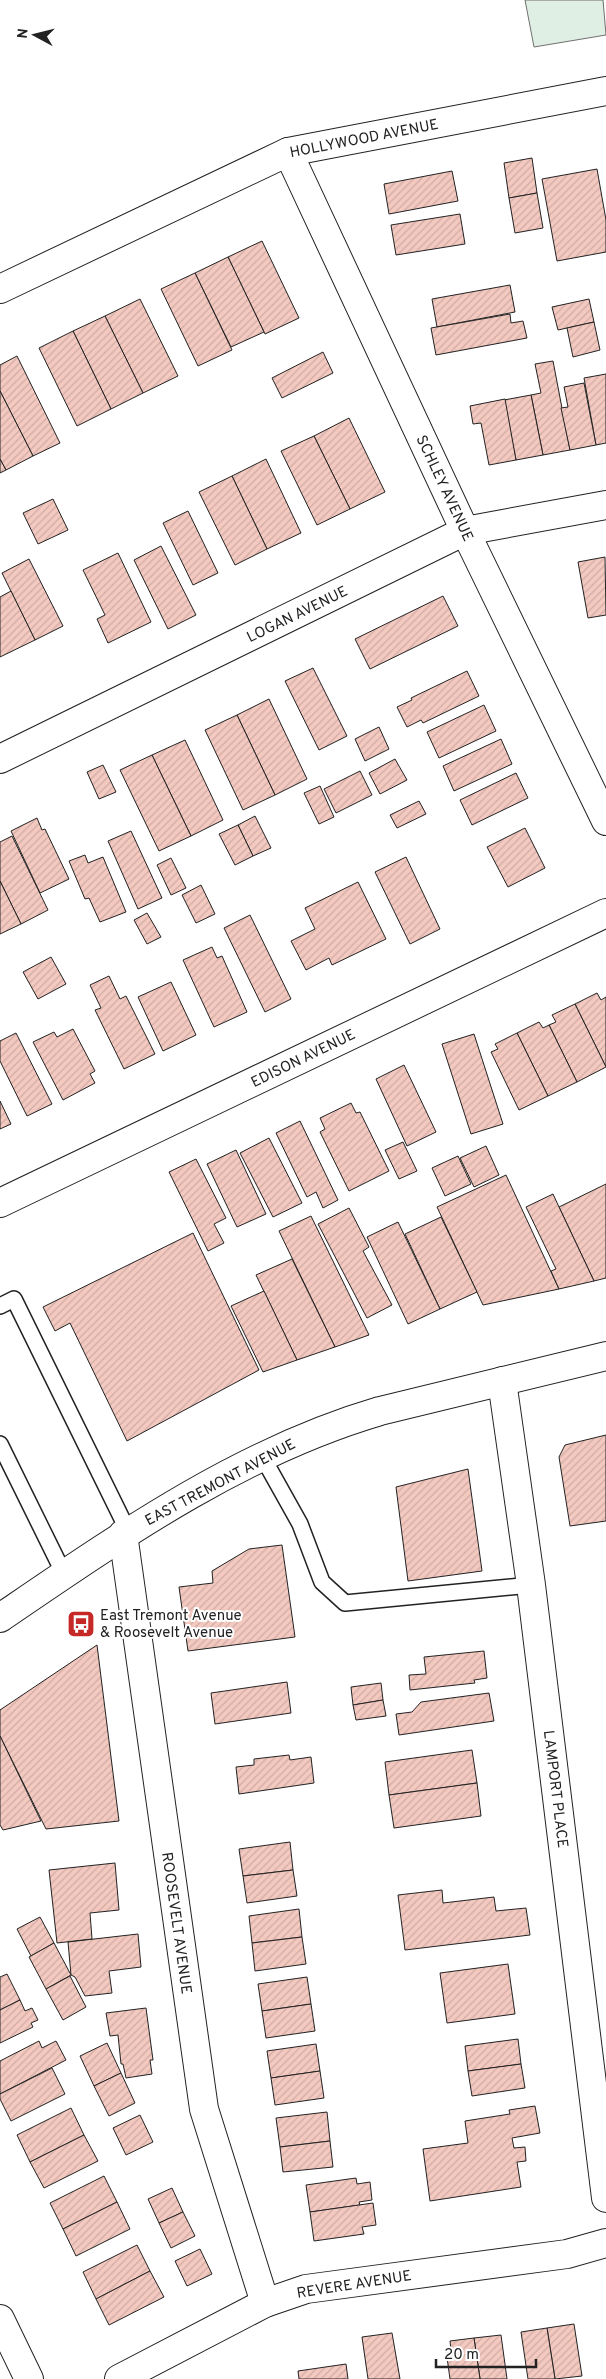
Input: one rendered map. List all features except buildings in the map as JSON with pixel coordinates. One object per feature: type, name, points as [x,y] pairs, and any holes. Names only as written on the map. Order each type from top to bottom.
[{"type":"street","name":"HOLLYWOOD AVENUE","points":[[0,289],[288,152],[606,91]]},
{"type":"street","name":"SCHLEY AVENUE","points":[[288,152],[465,532],[606,822]]},
{"type":"street","name":"LOGAN AVENUE","points":[[0,759],[465,532],[606,505]]},
{"type":"street","name":"EDISON AVENUE","points":[[0,1203],[606,913]]},
{"type":"street","name":"EAST TREMONT AVENUE","points":[[0,1618],[125,1533],[262,1456],[289,1443],[349,1420],[606,1356]]},
{"type":"street","name":"LAMPORT PLACE","points":[[502,1381],[531,1585],[606,2198]]},
{"type":"street","name":"ROOSEVELT AVENUE","points":[[125,1533],[204,2108],[265,2303]]},
{"type":"street","name":"REVERE AVENUE","points":[[119,2379],[265,2303],[298,2292],[326,2285],[567,2254],[606,2243]]},
{"type":"street","points":[[0,2320],[29,2379]]},
{"type":"lane","points":[[0,1306],[14,1299],[125,1533]]},
{"type":"lane","points":[[0,1444],[64,1574]]},
{"type":"lane","points":[[262,1456],[300,1524],[322,1582],[344,1603],[531,1585]]},
{"type":"green space","points":[[525,0],[603,0],[606,35],[534,47]]},
{"type":"place","name":"East Tremont Avenue & Roosevelt Avenue","points":[[81,1624]]}]
